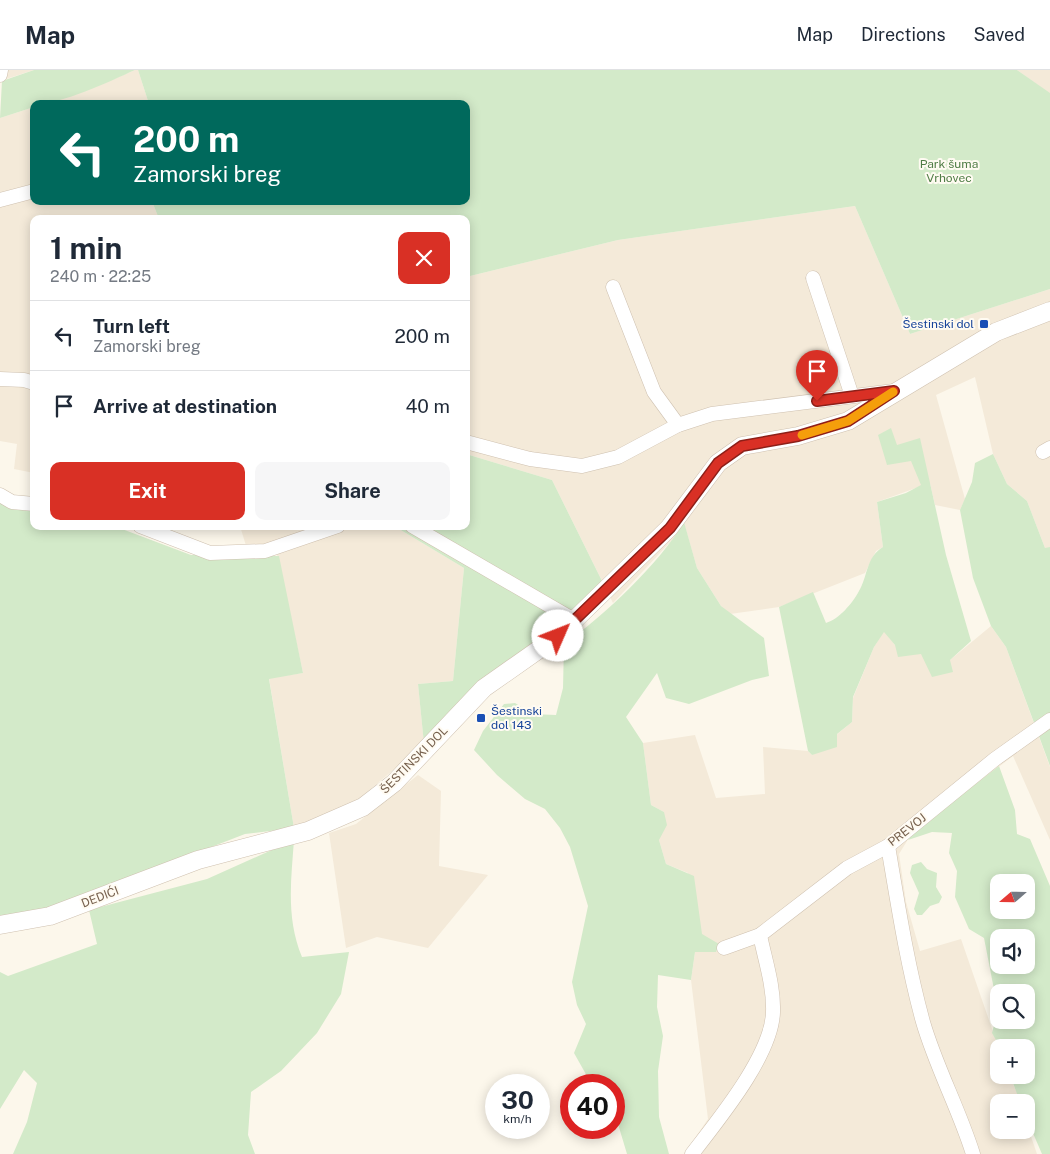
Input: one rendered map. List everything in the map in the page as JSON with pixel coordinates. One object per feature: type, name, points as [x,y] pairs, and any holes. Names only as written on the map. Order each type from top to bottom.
[{"type":"street","points":[[0,75],[2,70]]},
{"type":"street","points":[[0,200],[30,192]]},
{"type":"street","points":[[814,278],[852,396]]},
{"type":"street","points":[[613,287],[654,392],[678,425]]},
{"type":"street","name":"ŠESTINSKI DOL","points":[[198,860],[308,832],[363,807],[394,783],[484,688],[558,636],[670,528],[718,463],[734,451],[742,446],[798,436],[848,421],[894,391],[996,332],[1050,311]]},
{"type":"street","points":[[0,379],[30,382]]},
{"type":"street","points":[[470,443],[530,459],[582,466],[618,457],[678,425],[712,414],[894,391]]},
{"type":"street","points":[[0,494],[12,502],[30,504]]},
{"type":"street","points":[[150,530],[210,553],[265,551],[326,530]]},
{"type":"street","points":[[419,530],[574,620]]},
{"type":"street","name":"PREVOJ","points":[[724,948],[760,936],[847,868],[888,846],[995,759],[1050,720]]},
{"type":"street","points":[[888,846],[906,949],[923,1022],[940,1072],[973,1154]]},
{"type":"street","name":"DEDIĆI","points":[[0,926],[50,916],[198,860]]},
{"type":"street","points":[[692,1154],[711,1130],[747,1077],[770,1029],[773,1000],[760,936]]},
{"type":"shaded area","points":[[0,70],[34,70],[0,81]]},
{"type":"shaded area","points":[[138,70],[148,100],[56,100]]},
{"type":"shaded area","points":[[1017,70],[1050,70],[1050,93],[1049,93]]},
{"type":"shaded area","points":[[30,108],[30,205],[154,205],[157,215],[30,215],[30,472],[14,469],[17,444],[0,441],[0,118]]},
{"type":"shaded area","points":[[855,206],[910,334],[1050,289],[1050,625],[1045,548],[1027,501],[1007,484],[993,454],[975,377],[936,395],[965,499],[960,510],[935,505],[930,483],[877,502],[883,547],[876,551],[865,573],[779,607],[730,614],[721,606],[697,568],[684,523],[676,536],[613,603],[552,480],[470,455],[470,276],[618,240]]},
{"type":"shaded area","points":[[241,530],[401,530],[464,568],[453,681],[418,684],[424,744],[347,809],[294,828],[269,678],[303,673],[275,545],[247,549]]},
{"type":"shaded area","points":[[991,626],[1006,647],[1050,767],[1050,840],[1013,756],[912,833],[899,854],[906,902],[920,951],[961,939],[990,1023],[990,1029],[992,1029],[996,1039],[990,1039],[990,1084],[1013,1084],[1017,1093],[990,1094],[990,1139],[1032,1139],[1037,1154],[684,1154],[708,1119],[691,980],[695,952],[688,873],[666,864],[659,840],[664,812],[651,805],[643,743],[695,735],[716,798],[765,794],[763,747],[808,751],[812,755],[852,722],[853,698],[874,647],[884,631],[895,645],[950,660]]},
{"type":"shaded area","points":[[418,775],[441,791],[439,866],[488,875],[428,948],[377,937],[346,948],[329,833],[356,824]]},
{"type":"green space","points":[[34,70],[135,70],[99,86],[58,100],[30,100],[30,108],[0,118],[2,81]]},
{"type":"green space","name":"Park šuma Vrhovec","points":[[138,70],[1017,70],[1050,93],[1050,289],[910,334],[855,206],[618,240],[470,276],[470,215],[157,215],[154,205],[470,205],[470,100],[148,100]]},
{"type":"green space","points":[[891,428],[897,445],[920,438],[946,555],[971,641],[950,660],[953,672],[932,677],[921,654],[898,657],[895,645],[884,632],[874,647],[853,697],[852,722],[837,734],[837,747],[812,755],[808,751],[779,607],[813,592],[826,623],[840,615],[856,596],[870,561],[877,551],[883,547],[877,502],[906,493],[921,485],[911,461],[887,465],[878,435]]},
{"type":"green space","points":[[993,454],[1007,484],[1027,501],[1045,548],[1050,547],[1050,766],[1006,647],[991,626],[973,578],[960,510],[972,482],[975,463]]},
{"type":"green space","points":[[470,455],[552,480],[603,583],[424,744],[418,684],[453,681],[464,568],[401,530],[470,530]]},
{"type":"green space","points":[[0,495],[30,511],[30,530],[125,530],[191,555],[279,556],[303,673],[269,679],[294,828],[245,834],[38,914],[0,918]]},
{"type":"green space","points":[[684,522],[697,568],[721,606],[764,638],[769,676],[752,680],[689,704],[666,698],[657,673],[626,717],[643,743],[651,805],[664,812],[667,825],[659,840],[666,864],[694,876],[702,934],[719,944],[716,952],[695,952],[691,980],[658,975],[657,1007],[663,1036],[658,1071],[659,1117],[669,1154],[627,1154],[622,1139],[625,1139],[625,1074],[586,1074],[574,1053],[586,1024],[577,1005],[572,982],[588,906],[570,847],[560,828],[545,809],[525,799],[497,775],[474,750],[483,731],[504,704],[515,703],[532,714],[556,715],[563,688],[564,644],[596,619],[630,588],[673,538]]},
{"type":"green space","points":[[999,766],[1015,810],[1017,834],[1030,839],[1050,886],[1050,1154],[1042,1154],[1035,1138],[1035,1094],[1017,1094],[1013,1084],[1035,1084],[1035,1039],[995,1039],[992,1033],[993,1029],[1035,1029],[1035,984],[993,984],[991,974],[1035,974],[1035,929],[990,929],[990,969],[984,938],[969,929],[955,897],[957,871],[949,853],[952,833],[932,832],[908,840],[912,833]]},
{"type":"green space","points":[[294,840],[291,885],[292,914],[302,957],[349,952],[341,994],[317,1033],[281,1071],[251,1092],[248,1135],[255,1154],[13,1154],[27,1122],[37,1083],[24,1070],[0,1109],[0,972],[8,976],[97,944],[89,910],[207,879]]},
{"type":"green space","points":[[921,862],[927,869],[937,873],[936,887],[942,897],[939,903],[930,906],[922,915],[917,915],[914,909],[919,893],[910,873],[912,865]]},
{"type":"slow traffic","points":[[802,435],[848,421],[893,392]]},
{"type":"place","name":"Šestinski dol","points":[[984,324]]},
{"type":"place","name":"Šestinski dol 143","points":[[481,718]]},
{"type":"route","points":[[558,636],[670,528],[718,463],[742,446],[798,436],[848,421],[894,391],[817,401]]}]
